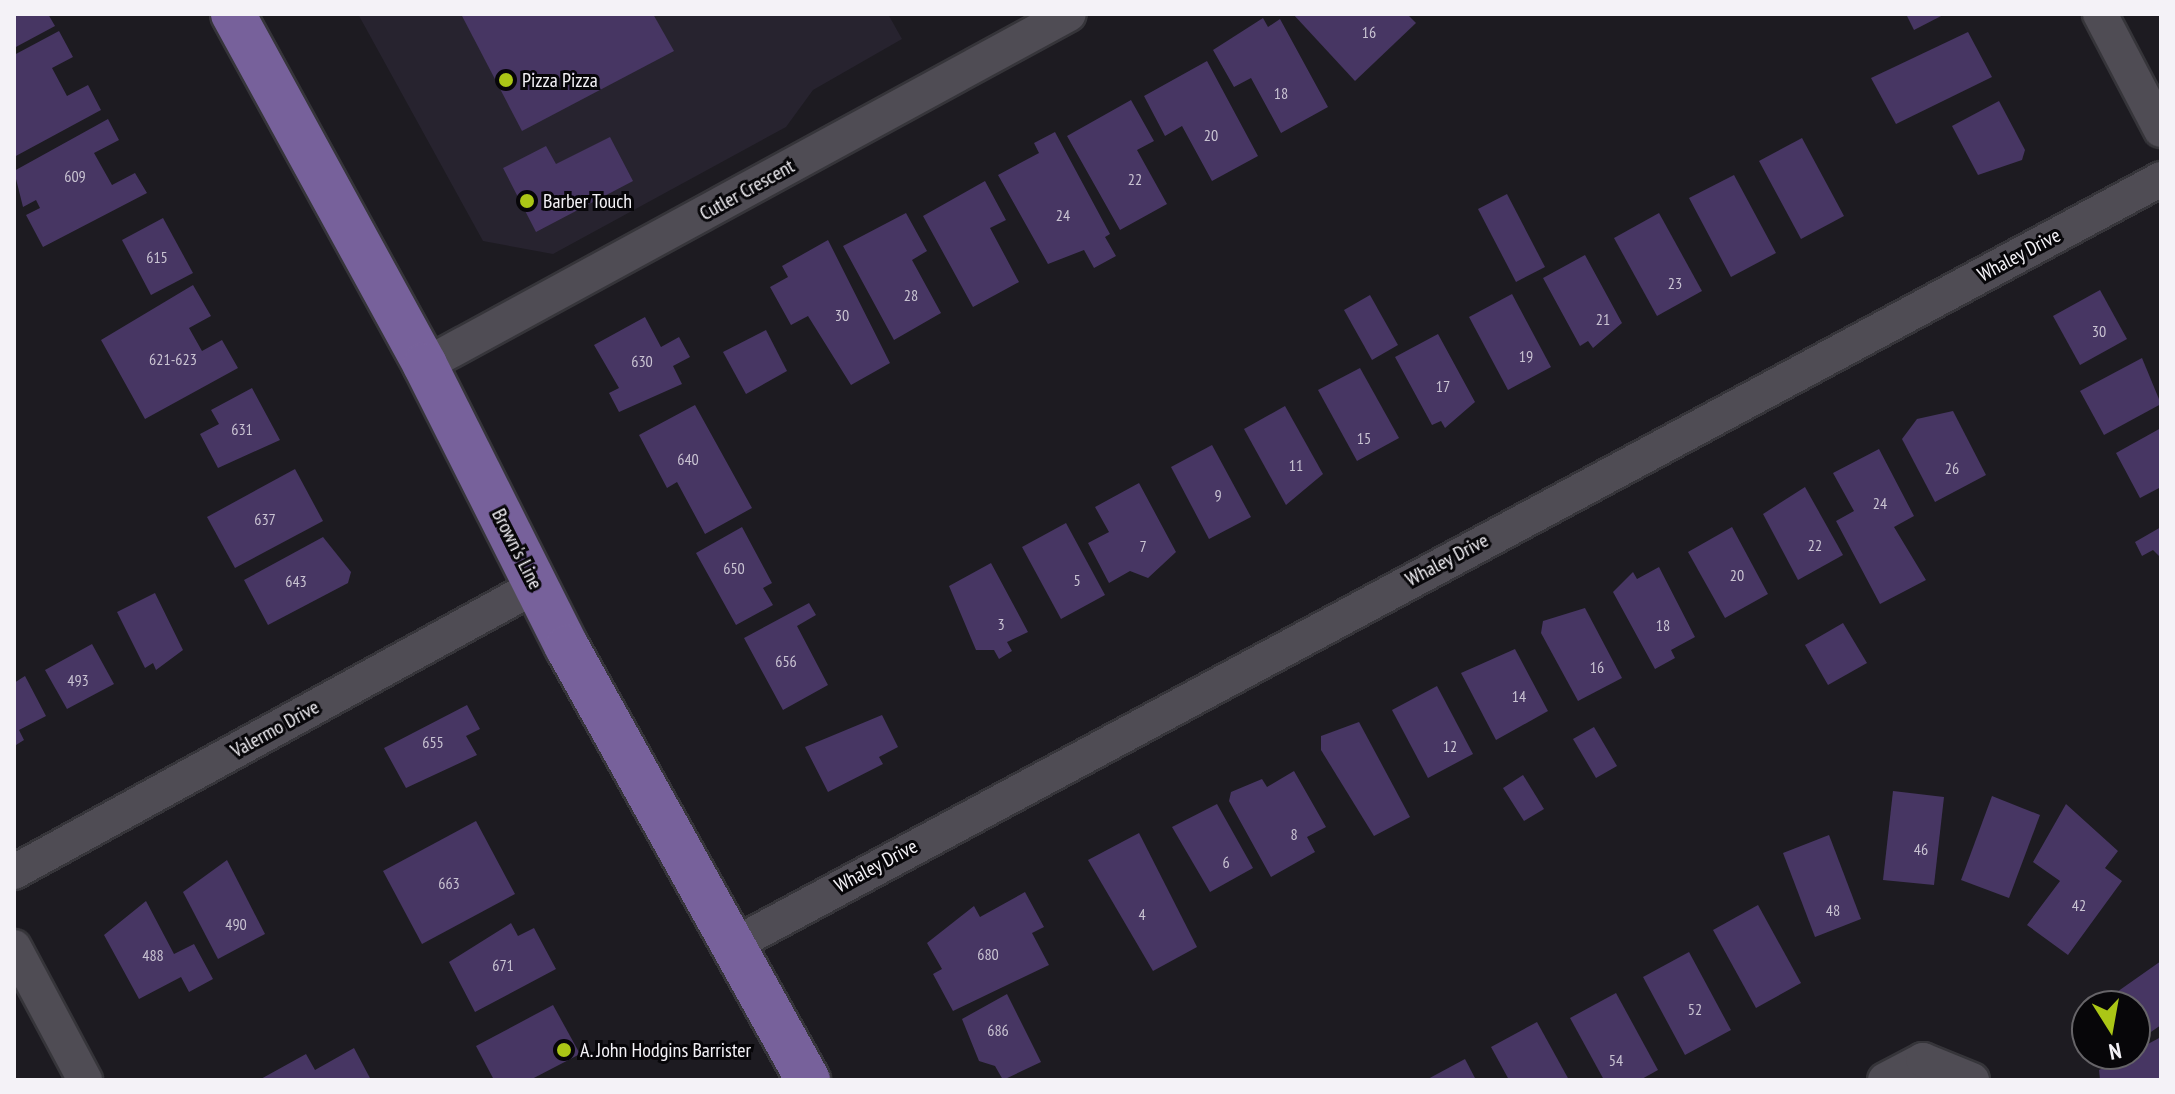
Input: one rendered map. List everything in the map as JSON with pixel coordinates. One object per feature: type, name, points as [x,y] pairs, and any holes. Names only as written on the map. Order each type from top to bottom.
[{"type":"main road","name":"Brown's Line","points":[[233,14],[425,365],[536,586],[808,1080]]},
{"type":"street","name":"Cutler Crescent","points":[[425,365],[1069,14]]},
{"type":"street","points":[[2100,14],[2161,130]]},
{"type":"street","name":"Whaley Drive","points":[[735,944],[2161,179]]},
{"type":"street","name":"Valermo Drive","points":[[14,872],[536,586]]},
{"type":"street","points":[[14,947],[85,1080]]},
{"type":"street","points":[[1885,1080],[1923,1060],[1972,1080]]},
{"type":"shaded area","points":[[358,14],[888,14],[902,39],[813,90],[786,127],[553,254],[483,241]]},
{"type":"building","points":[[14,14],[48,14],[55,26],[14,48]]},
{"type":"building","points":[[461,14],[653,14],[674,51],[522,131]]},
{"type":"building","points":[[1293,14],[1407,14],[1416,23],[1355,81]]},
{"type":"building","points":[[1906,14],[1945,14],[1914,30]]},
{"type":"building","points":[[1263,18],[1268,27],[1280,19],[1328,107],[1281,133],[1251,78],[1234,87],[1213,50]]},
{"type":"building","points":[[59,31],[73,57],[52,68],[67,96],[88,85],[101,110],[14,157],[14,55]]},
{"type":"building","points":[[1968,32],[1992,77],[1896,124],[1871,78]]},
{"type":"building","points":[[1207,61],[1258,156],[1212,181],[1182,126],[1165,136],[1144,96]]},
{"type":"building","points":[[1131,100],[1154,141],[1137,150],[1167,204],[1120,230],[1067,136]]},
{"type":"building","points":[[1999,101],[2025,150],[2022,160],[1978,175],[1952,126]]},
{"type":"building","points":[[108,119],[119,140],[94,153],[112,185],[135,173],[147,193],[43,247],[26,215],[40,208],[36,200],[23,207],[14,171]]},
{"type":"building","points":[[1055,132],[1110,234],[1105,237],[1116,256],[1094,268],[1084,250],[1048,264],[998,175],[1039,153],[1034,143]]},
{"type":"building","points":[[610,137],[633,181],[536,232],[503,168],[546,146],[556,164]]},
{"type":"building","points":[[1802,138],[1844,216],[1801,239],[1759,161]]},
{"type":"building","points":[[1734,175],[1776,253],[1731,277],[1689,198]]},
{"type":"building","points":[[985,181],[1006,220],[990,228],[1019,282],[973,307],[923,216]]},
{"type":"building","points":[[1507,194],[1545,267],[1516,282],[1478,209]]},
{"type":"building","points":[[906,213],[927,251],[912,260],[941,313],[894,340],[843,246]]},
{"type":"building","points":[[1659,213],[1702,291],[1657,316],[1614,238]]},
{"type":"building","points":[[163,218],[193,273],[151,295],[122,240]]},
{"type":"building","points":[[828,240],[890,363],[851,385],[808,316],[791,325],[770,287],[788,277],[782,266]]},
{"type":"building","points":[[1585,255],[1622,323],[1593,348],[1588,341],[1580,346],[1543,278]]},
{"type":"building","points":[[193,285],[211,316],[189,328],[202,351],[222,340],[238,368],[145,419],[101,340]]},
{"type":"building","points":[[2100,290],[2127,339],[2080,365],[2053,316]]},
{"type":"building","points":[[1512,294],[1551,367],[1508,390],[1469,317]]},
{"type":"building","points":[[1370,295],[1398,345],[1372,360],[1344,310]]},
{"type":"building","points":[[645,317],[661,347],[679,337],[690,357],[673,366],[682,384],[619,412],[609,393],[619,388],[594,345]]},
{"type":"building","points":[[766,330],[787,371],[746,394],[723,352]]},
{"type":"building","points":[[1438,334],[1475,402],[1445,428],[1441,421],[1432,425],[1395,357]]},
{"type":"building","points":[[2142,358],[2161,404],[2104,435],[2080,391]]},
{"type":"building","points":[[1360,368],[1399,438],[1357,461],[1318,390]]},
{"type":"building","points":[[252,388],[280,440],[218,468],[200,434],[219,424],[211,410]]},
{"type":"building","points":[[695,405],[752,508],[705,534],[677,482],[667,488],[639,435]]},
{"type":"building","points":[[1285,406],[1323,474],[1286,505],[1244,429]]},
{"type":"building","points":[[1953,411],[1986,475],[1935,502],[1902,439],[1917,419]]},
{"type":"building","points":[[2161,428],[2161,487],[2140,498],[2116,453]]},
{"type":"building","points":[[1212,445],[1251,517],[1209,539],[1171,467]]},
{"type":"building","points":[[1879,449],[1914,516],[1894,527],[1926,580],[1880,604],[1836,521],[1854,511],[1833,473]]},
{"type":"building","points":[[295,469],[323,521],[235,568],[207,517]]},
{"type":"building","points":[[1139,483],[1176,552],[1148,578],[1130,571],[1109,583],[1088,543],[1109,532],[1095,507]]},
{"type":"building","points":[[1805,487],[1843,555],[1798,580],[1763,514]]},
{"type":"building","points":[[1066,523],[1105,595],[1061,619],[1022,547]]},
{"type":"building","points":[[742,527],[772,583],[763,588],[773,605],[736,625],[696,553]]},
{"type":"building","points":[[1732,527],[1768,594],[1725,618],[1688,552]]},
{"type":"building","points":[[2161,527],[2161,558],[2153,550],[2142,556],[2135,542]]},
{"type":"building","points":[[323,537],[351,572],[348,583],[268,625],[244,580]]},
{"type":"building","points":[[991,563],[1028,632],[1007,642],[1012,651],[999,659],[994,650],[976,650],[949,586]]},
{"type":"building","points":[[1659,567],[1695,637],[1671,650],[1675,658],[1655,669],[1613,592],[1633,572],[1637,579]]},
{"type":"building","points":[[155,593],[183,650],[156,670],[153,663],[145,668],[117,612]]},
{"type":"building","points":[[809,603],[816,615],[797,626],[828,685],[783,710],[744,638]]},
{"type":"building","points":[[1585,608],[1622,678],[1578,701],[1541,633],[1543,621]]},
{"type":"building","points":[[1843,623],[1867,663],[1828,685],[1805,645]]},
{"type":"building","points":[[92,644],[114,684],[67,709],[45,670]]},
{"type":"building","points":[[1515,649],[1548,711],[1496,740],[1461,673]]},
{"type":"building","points":[[25,676],[46,716],[19,730],[24,740],[16,745],[14,683]]},
{"type":"building","points":[[1437,686],[1473,754],[1428,778],[1392,710]]},
{"type":"building","points":[[467,705],[480,729],[466,736],[477,755],[406,788],[384,748]]},
{"type":"building","points":[[882,715],[898,747],[879,757],[883,764],[828,792],[805,747]]},
{"type":"building","points":[[1359,722],[1410,817],[1374,836],[1321,750],[1321,736]]},
{"type":"building","points":[[1594,727],[1617,766],[1596,778],[1573,739]]},
{"type":"building","points":[[1294,771],[1326,827],[1307,837],[1315,852],[1271,877],[1229,801],[1231,792],[1262,779],[1267,787]]},
{"type":"building","points":[[1523,775],[1544,809],[1524,821],[1503,788]]},
{"type":"building","points":[[1893,791],[1944,797],[1934,885],[1883,880]]},
{"type":"building","points":[[1992,796],[2040,815],[2009,898],[1961,880]]},
{"type":"building","points":[[1217,804],[1253,868],[1210,892],[1172,827]]},
{"type":"building","points":[[2066,804],[2118,851],[2105,868],[2122,881],[2068,955],[2027,925],[2060,881],[2033,862]]},
{"type":"building","points":[[476,821],[515,894],[422,944],[383,871]]},
{"type":"building","points":[[1139,833],[1197,947],[1153,971],[1088,860]]},
{"type":"building","points":[[1829,835],[1861,919],[1815,937],[1783,853]]},
{"type":"building","points":[[227,860],[265,934],[218,959],[183,892]]},
{"type":"building","points":[[1025,892],[1044,927],[1032,933],[1049,965],[953,1011],[933,974],[942,969],[927,943],[974,906],[980,917]]},
{"type":"building","points":[[146,901],[174,954],[194,944],[213,979],[189,992],[181,977],[139,999],[104,935]]},
{"type":"building","points":[[1758,905],[1801,983],[1756,1008],[1713,930]]},
{"type":"building","points":[[511,923],[518,936],[534,928],[556,969],[475,1012],[449,962]]},
{"type":"building","points":[[1689,952],[1731,1030],[1685,1055],[1643,977]]},
{"type":"building","points":[[2161,961],[2161,1025],[2151,1032],[2151,990],[2120,990]]},
{"type":"building","points":[[1616,993],[1658,1070],[1640,1080],[1604,1080],[1570,1018]]},
{"type":"building","points":[[1007,994],[1041,1062],[1003,1080],[995,1066],[979,1061],[962,1019]]},
{"type":"building","points":[[553,1005],[580,1054],[530,1080],[494,1080],[476,1046]]},
{"type":"building","points":[[1537,1022],[1569,1080],[1509,1080],[1491,1047]]},
{"type":"building","points":[[2161,1037],[2161,1080],[2100,1080],[2099,1070],[2151,1070],[2151,1042]]},
{"type":"building","points":[[354,1048],[371,1080],[259,1080],[306,1054],[315,1070]]},
{"type":"building","points":[[1465,1059],[1476,1080],[1426,1080]]},
{"type":"place","name":"Pizza Pizza","points":[[506,80]]},
{"type":"place","name":"Barber Touch","points":[[527,201]]},
{"type":"place","name":"A. John Hodgins Barrister","points":[[564,1050]]}]
